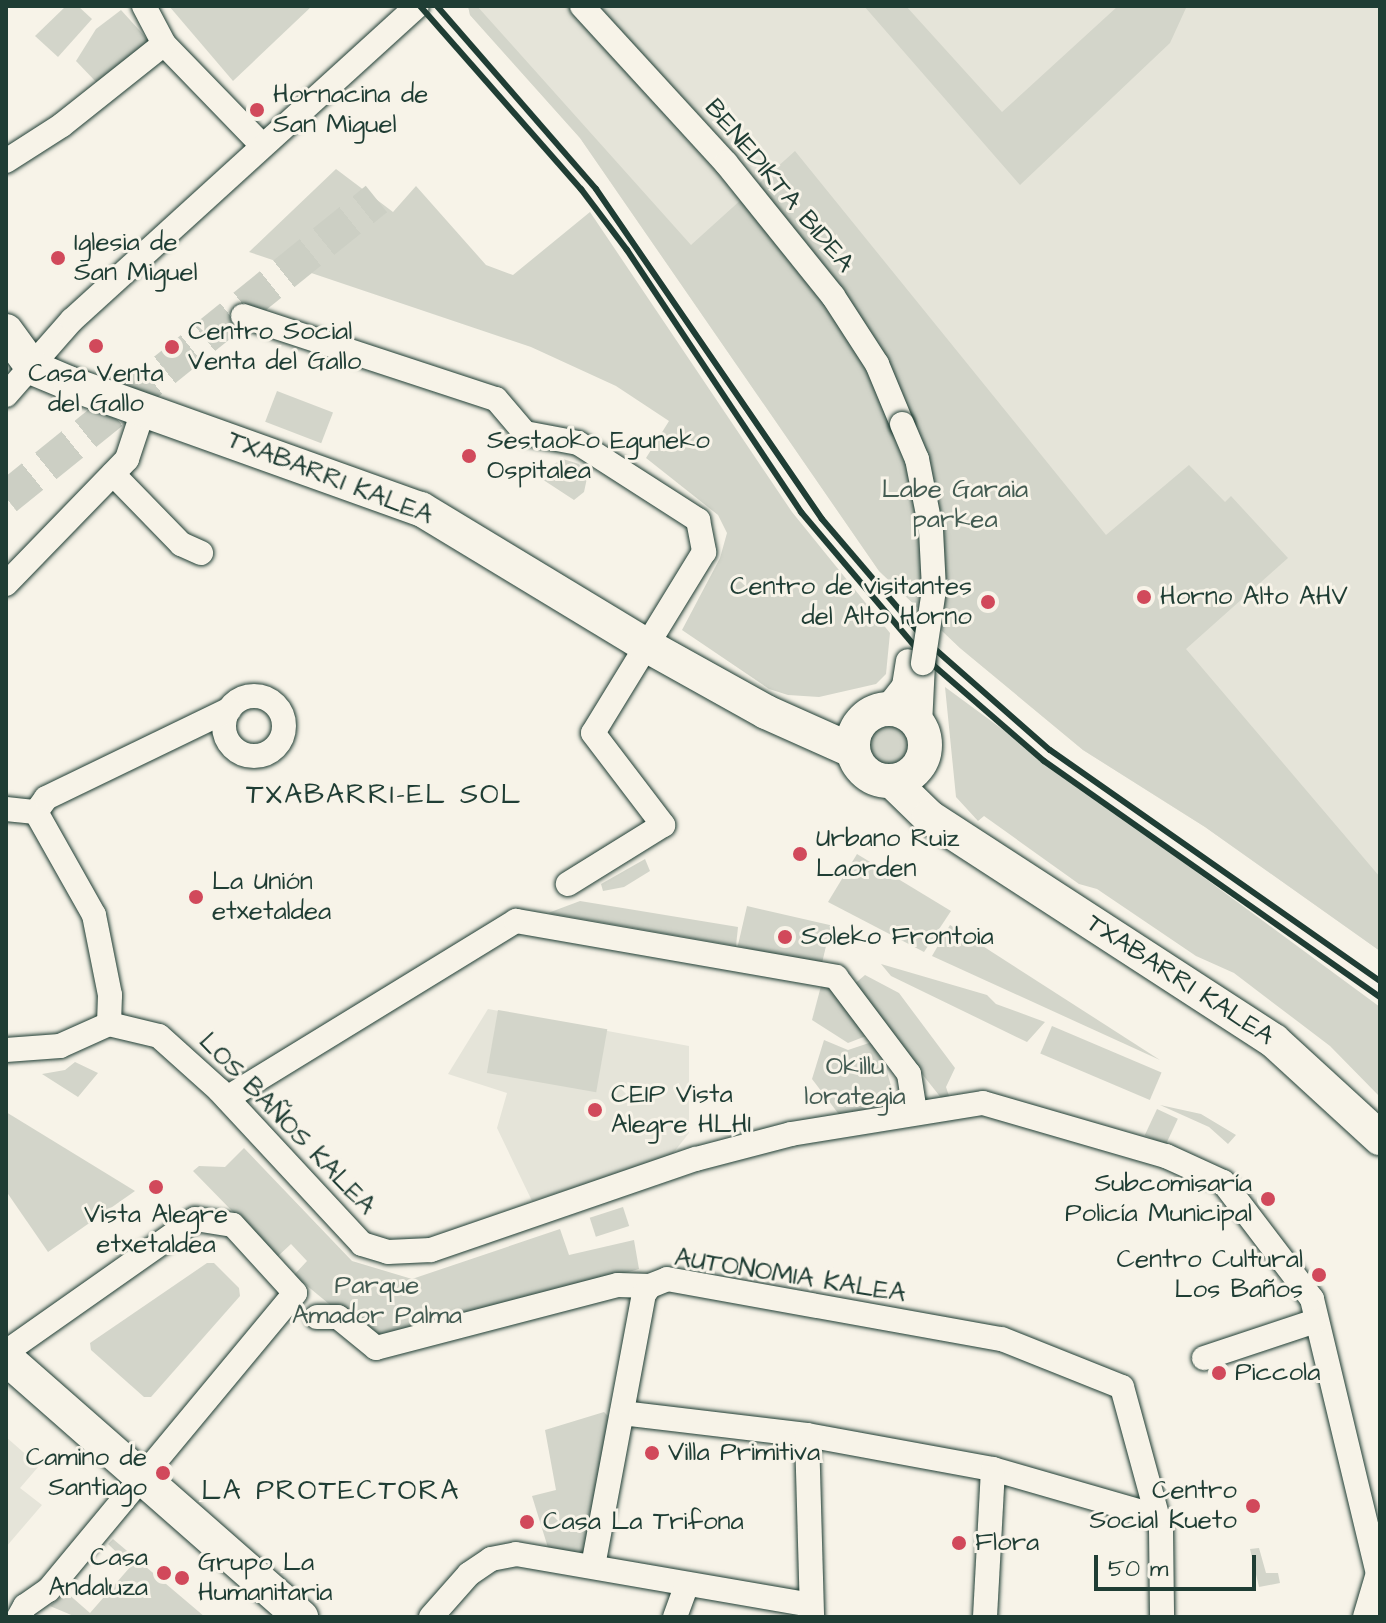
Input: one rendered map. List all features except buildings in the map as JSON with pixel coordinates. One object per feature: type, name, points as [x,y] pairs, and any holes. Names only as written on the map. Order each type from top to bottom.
[{"type":"street","points":[[6,395],[33,368],[72,320],[261,144],[417,6]]},
{"type":"street","name":"BENEDIKTA BIDEA","points":[[582,6],[726,163],[833,296],[871,354],[902,424],[918,593],[916,662]]},
{"type":"street","points":[[143,7],[164,44],[261,144]]},
{"type":"street","points":[[6,161],[62,125],[164,44]]},
{"type":"street","points":[[243,316],[496,399],[525,433],[578,443],[698,520],[704,552],[660,626],[644,644],[593,733],[663,825],[568,884]]},
{"type":"street","points":[[6,331],[33,368]]},
{"type":"street","name":"TXABARRI KALEA","points":[[33,368],[143,411],[421,509],[644,644],[776,717],[853,751]]},
{"type":"street","points":[[6,584],[127,459],[143,411]]},
{"type":"street","points":[[113,474],[181,544],[201,553]]},
{"type":"street","points":[[916,662],[904,686],[855,731],[853,751],[870,776],[892,781],[914,771],[922,737]]},
{"type":"street","points":[[916,662],[922,737],[942,809],[966,840]]},
{"type":"street","points":[[36,812],[46,798],[230,709]]},
{"type":"street","points":[[776,717],[900,710],[922,737]]},
{"type":"street","name":"TXABARRI KALEA","points":[[892,781],[929,817],[1274,1041],[1380,1138]]},
{"type":"street","points":[[6,809],[36,812]]},
{"type":"street","points":[[6,1050],[60,1046],[109,1024],[110,995],[94,915],[36,812]]},
{"type":"street","points":[[227,1098],[516,921],[836,977],[909,1074],[915,1113]]},
{"type":"street","name":"LOS BAÑOS KALEA","points":[[109,1024],[159,1036],[227,1098],[362,1244],[405,1254],[431,1250],[696,1159],[791,1134],[983,1103],[1198,1169],[1232,1194],[1312,1299],[1379,1573]]},
{"type":"street","points":[[19,1617],[141,1476],[291,1300],[290,1286],[224,1222],[186,1223],[6,1355],[141,1476],[301,1617]]},
{"type":"street","name":"AUTONOMIA KALEA","points":[[317,1317],[338,1317],[376,1348],[618,1285],[650,1286],[667,1279],[1002,1339],[1122,1387],[1156,1516]]},
{"type":"street","points":[[593,1566],[644,1294],[650,1286]]},
{"type":"street","points":[[1204,1358],[1315,1321]]},
{"type":"street","points":[[622,1413],[807,1435],[993,1469],[1156,1516],[1163,1545],[1162,1617]]},
{"type":"street","points":[[431,1617],[469,1574],[491,1559],[516,1554],[687,1584],[812,1611],[807,1435]]},
{"type":"street","points":[[985,1617],[993,1469]]},
{"type":"street","points":[[1365,1617],[1379,1573]]},
{"type":"street","points":[[675,1617],[687,1584]]},
{"type":"shaded area","points":[[468,6],[1380,6],[1380,951],[1205,827],[1083,750],[960,648],[879,571],[580,138],[470,15]]},
{"type":"shaded area","name":"CEIP Vista Alegre HLHI","points":[[488,1009],[689,1046],[689,1133],[670,1157],[532,1201],[497,1128],[507,1093],[448,1074]]},
{"type":"shaded area","points":[[6,1437],[39,1466],[20,1488],[42,1505],[6,1547]]},
{"type":"green space","points":[[66,6],[78,6],[92,19],[58,57],[35,36]]},
{"type":"green space","points":[[169,6],[312,6],[233,81]]},
{"type":"green space","name":"Labe Garaia parkea","points":[[468,6],[477,6],[691,245],[795,151],[1106,535],[1189,465],[1225,502],[1231,496],[1288,558],[1186,649],[1380,877],[1380,951],[1205,827],[1083,750],[960,648],[879,571],[580,138],[470,15]]},
{"type":"green space","points":[[864,6],[906,6],[1002,112],[1118,6],[1186,8],[1170,43],[1020,185]]},
{"type":"green space","points":[[121,10],[149,41],[98,84],[76,61],[96,29]]},
{"type":"green space","points":[[336,169],[393,212],[416,186],[486,265],[513,275],[590,212],[792,512],[890,633],[886,674],[876,684],[819,697],[788,695],[769,689],[682,630],[720,558],[727,533],[718,515],[646,458],[669,421],[616,386],[531,347],[249,252]]},
{"type":"green space","points":[[277,391],[333,413],[321,443],[265,422]]},
{"type":"green space","points":[[563,459],[579,464],[587,478],[584,492],[574,500],[522,466],[547,468]]},
{"type":"green space","points":[[945,687],[1380,1007],[1380,1097],[1330,1046],[1234,973],[1196,956],[1097,889],[1079,884],[984,816],[978,821],[956,797]]},
{"type":"green space","points":[[890,715],[911,723],[919,744],[911,765],[890,773],[869,765],[861,744],[869,723]]},
{"type":"green space","points":[[857,854],[951,911],[924,952],[828,902]]},
{"type":"green space","points":[[645,859],[650,871],[624,887],[603,891],[601,884]]},
{"type":"green space","points":[[580,901],[738,927],[736,946],[548,913]]},
{"type":"green space","name":"Soleko Frontoia","points":[[747,906],[831,925],[822,965],[738,946]]},
{"type":"green space","points":[[950,925],[1160,1060],[932,956]]},
{"type":"green space","points":[[881,964],[987,995],[996,1004],[1045,1022],[1027,1042],[891,976]]},
{"type":"green space","points":[[865,975],[899,993],[955,1068],[946,1087],[950,1099],[942,1099],[852,986]]},
{"type":"green space","points":[[821,986],[835,986],[874,1033],[848,1043],[812,1020]]},
{"type":"green space","points":[[498,1010],[607,1029],[596,1092],[487,1073]]},
{"type":"green space","points":[[1052,1026],[1162,1072],[1150,1100],[1040,1054]]},
{"type":"green space","name":"Okillu lorategia","points":[[824,1040],[848,1050],[878,1040],[895,1100],[844,1121],[812,1079]]},
{"type":"green space","points":[[75,1062],[98,1073],[78,1097],[42,1074],[65,1070]]},
{"type":"green space","points":[[1160,1105],[1201,1114],[1236,1135],[1228,1144],[1209,1127]]},
{"type":"green space","points":[[1157,1109],[1178,1119],[1166,1145],[1145,1135]]},
{"type":"green space","points":[[6,1112],[135,1191],[48,1252],[6,1191]]},
{"type":"green space","name":"Parque Amador Palma","points":[[244,1148],[352,1261],[412,1279],[560,1229],[569,1255],[634,1240],[639,1269],[426,1330],[369,1337],[294,1275],[307,1261],[291,1244],[277,1257],[193,1171],[199,1166],[225,1167]]},
{"type":"green space","points":[[623,1207],[629,1226],[596,1237],[590,1218]]},
{"type":"green space","points":[[207,1263],[214,1263],[239,1288],[240,1296],[151,1397],[144,1397],[91,1350],[90,1343]]},
{"type":"green space","points":[[604,1412],[614,1422],[590,1560],[549,1551],[532,1496],[556,1490],[545,1430]]},
{"type":"green space","points":[[113,1539],[205,1617],[76,1617],[50,1606],[66,1592],[90,1613],[131,1566],[108,1544]]},
{"type":"green space","points":[[1259,1548],[1266,1573],[1278,1573],[1280,1583],[1259,1587],[1250,1549]]},
{"type":"tunnel","points":[[6,498],[377,199]]},
{"type":"railway","points":[[420,6],[581,189],[627,250],[801,512],[925,658],[1044,761],[1380,997]]},
{"type":"railway","points":[[437,6],[596,189],[822,519],[928,643],[1050,750],[1380,981]]},
{"type":"place","name":"Hornacina de San Miguel","points":[[257,110]]},
{"type":"place","name":"Iglesia de San Miguel","points":[[58,258]]},
{"type":"place","name":"Casa Venta del Gallo","points":[[96,346]]},
{"type":"place","name":"Centro Social Venta del Gallo","points":[[172,347]]},
{"type":"place","name":"Sestaoko Eguneko Ospitalea","points":[[469,456]]},
{"type":"place","name":"Horno Alto AHV","points":[[1144,597]]},
{"type":"place","name":"Centro de visitantes del Alto Horno","points":[[988,602]]},
{"type":"place","name":"Urbano Ruiz Laorden","points":[[800,854]]},
{"type":"place","name":"La Unión etxetaldea","points":[[196,897]]},
{"type":"place","name":"Soleko Frontoia","points":[[785,937]]},
{"type":"place","name":"CEIP Vista Alegre HLHI","points":[[595,1110]]},
{"type":"place","name":"Vista Alegre etxetaldea","points":[[156,1187]]},
{"type":"place","name":"Subcomisaría Policía Municipal","points":[[1268,1199]]},
{"type":"place","name":"Centro Cultural Los Baños","points":[[1319,1275]]},
{"type":"place","name":"Piccola","points":[[1219,1373]]},
{"type":"place","name":"Villa Primitiva","points":[[652,1453]]},
{"type":"place","name":"Camino de Santiago","points":[[163,1473]]},
{"type":"place","name":"Centro Social Kueto","points":[[1253,1506]]},
{"type":"place","name":"Casa La Trifona","points":[[527,1522]]},
{"type":"place","name":"Flora","points":[[959,1543]]},
{"type":"place","name":"Casa Andaluza","points":[[164,1573]]},
{"type":"place","name":"Grupo La Humanitaria","points":[[182,1578]]},
{"type":"district","name":"TXABARRI-EL SOL","points":[[384,795]]},
{"type":"district","name":"LA PROTECTORA","points":[[331,1491]]}]
